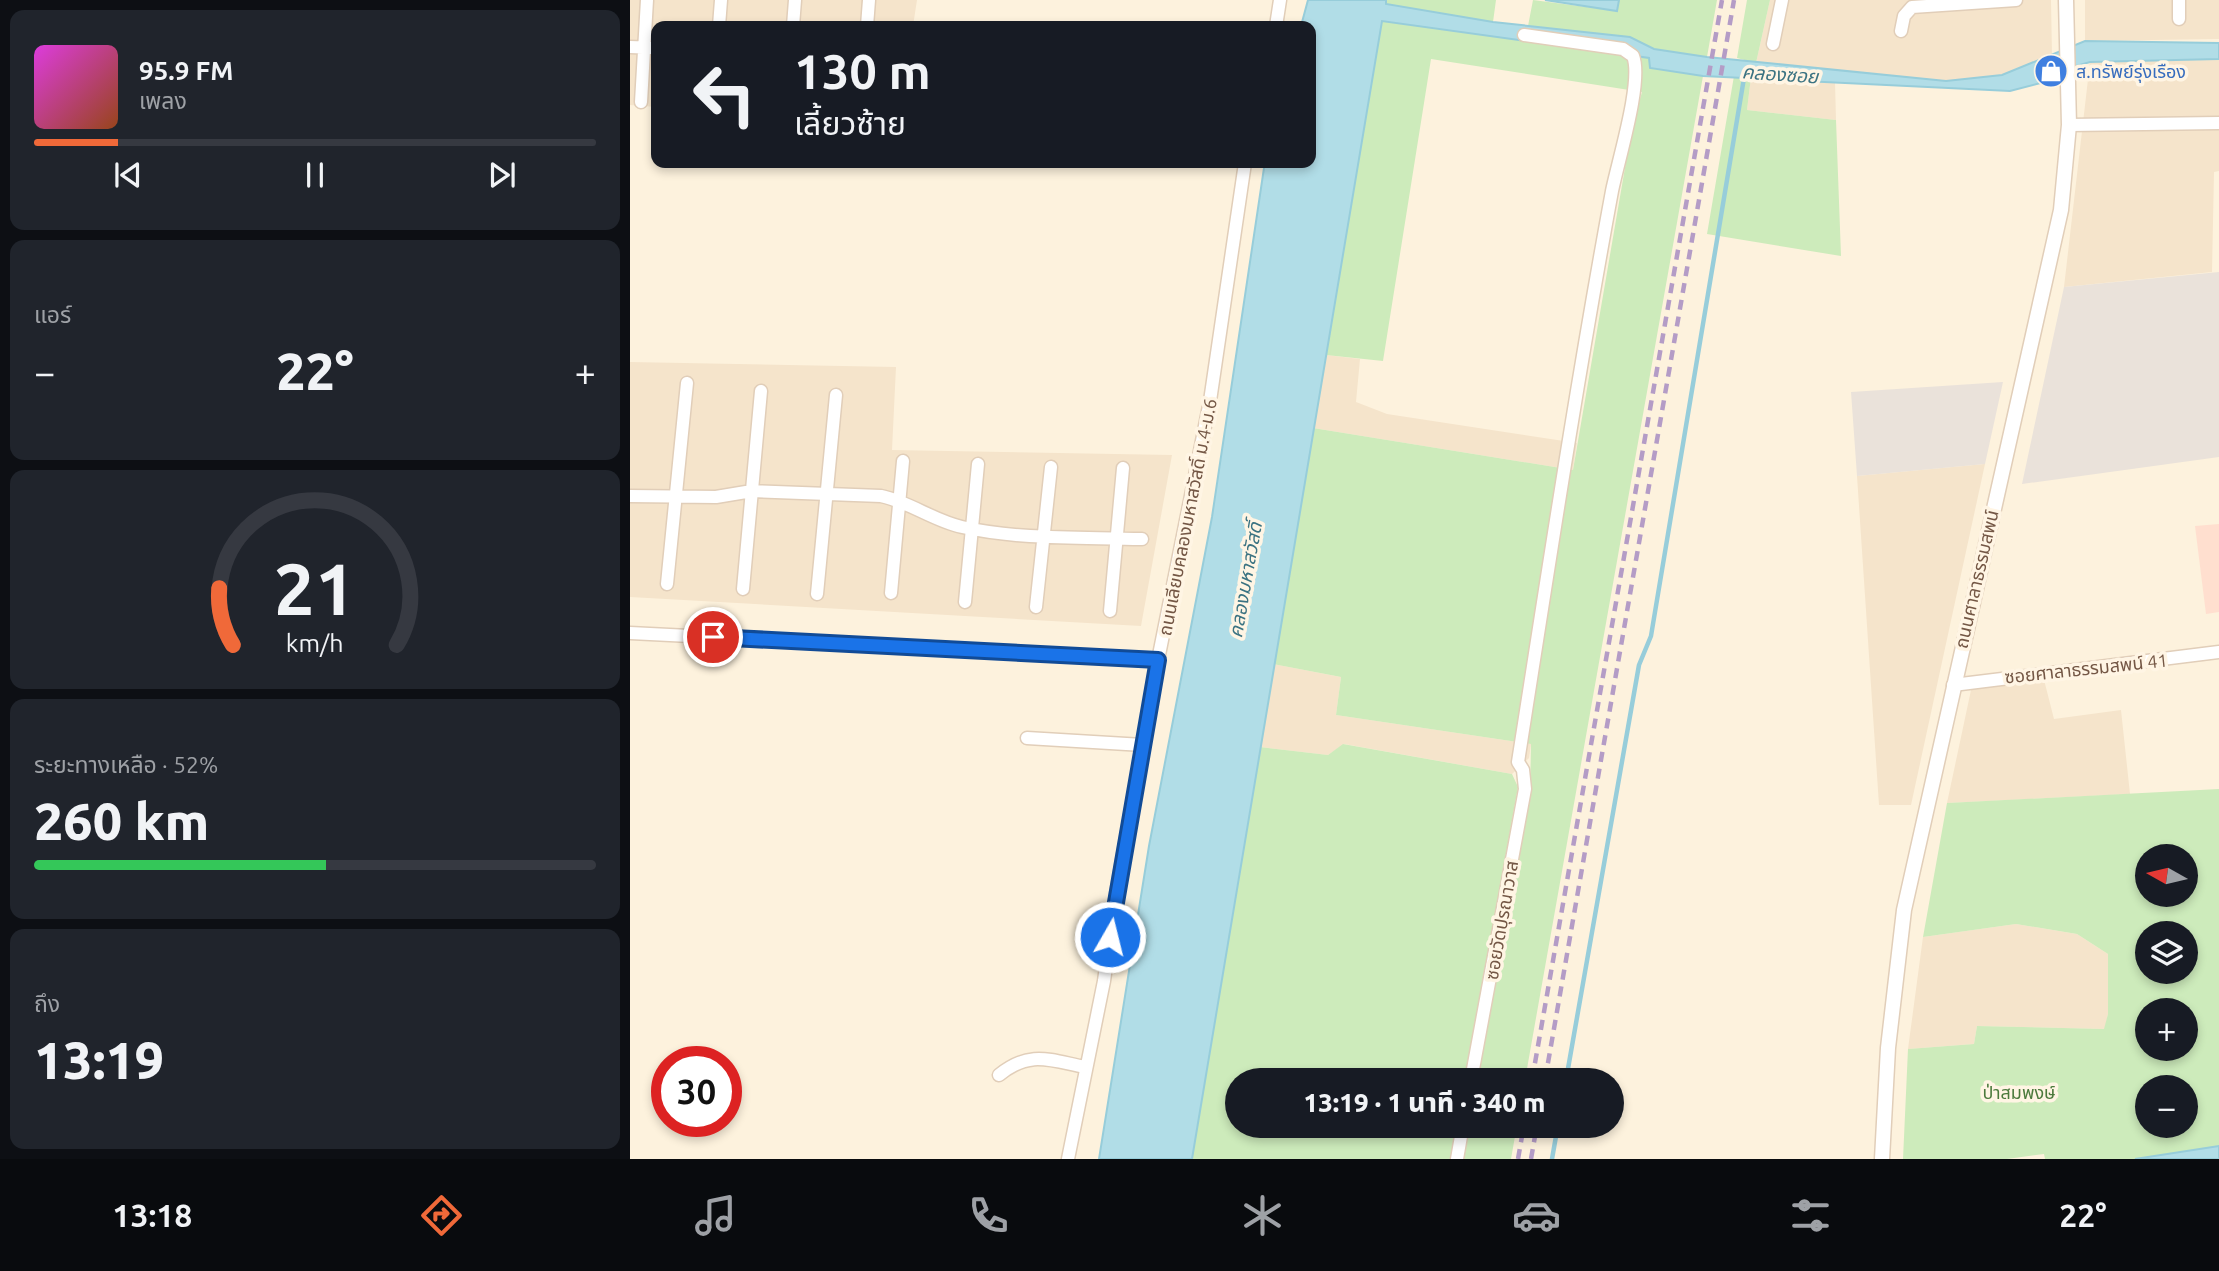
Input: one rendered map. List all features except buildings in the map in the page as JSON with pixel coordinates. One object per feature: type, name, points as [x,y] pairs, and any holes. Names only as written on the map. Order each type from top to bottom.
[{"type":"street","points":[[641,102],[650,48],[647,0]]},
{"type":"street","points":[[719,21],[721,0]]},
{"type":"street","points":[[793,21],[795,0]]},
{"type":"street","points":[[867,21],[869,0]]},
{"type":"street","points":[[1277,21],[1280,0]]},
{"type":"street","points":[[1773,44],[1782,0]]},
{"type":"street","points":[[1901,31],[1904,16],[1912,8],[2016,0]]},
{"type":"street","name":"ถนนศาลาธรรมสพน์","points":[[1882,1159],[1888,1048],[1904,910],[1952,685],[2061,210],[2069,125],[2066,0]]},
{"type":"street","points":[[2179,0],[2179,19]]},
{"type":"street","name":"ซอยวัดปุรณาวาส","points":[[1473,1068],[1525,789],[1523,770],[1518,762],[1610,203],[1636,76],[1633,56],[1623,49],[1524,35]]},
{"type":"street","points":[[630,47],[650,48]]},
{"type":"street","points":[[2069,125],[2219,123]]},
{"type":"street","name":"ถนนเลียบคลองมหาสวัสดิ์ ม.4-ม.6","points":[[1068,1159],[1104,981],[1158,660],[1210,401],[1244,168]]},
{"type":"street","points":[[667,584],[687,383]]},
{"type":"street","points":[[743,589],[761,391]]},
{"type":"street","points":[[817,594],[835,394]]},
{"type":"street","points":[[891,593],[903,461]]},
{"type":"street","points":[[965,601],[978,464]]},
{"type":"street","points":[[1036,607],[1051,467]]},
{"type":"street","points":[[1110,611],[1123,468]]},
{"type":"street","points":[[630,496],[716,496],[752,491],[827,493],[899,500],[959,527],[972,529],[1142,539]]},
{"type":"street","points":[[630,633],[1158,660]]},
{"type":"street","name":"ซอยศาลาธรรมสพน์ 41","points":[[1952,685],[2219,652]]},
{"type":"street","points":[[1027,738],[1143,745]]},
{"type":"street","points":[[999,1075],[1012,1064],[1031,1057],[1085,1068]]},
{"type":"street","points":[[1457,1159],[1461,1138]]},
{"type":"shaded area","points":[[630,0],[917,0],[914,21],[651,21],[651,107],[630,105]]},
{"type":"shaded area","points":[[1770,0],[2051,0],[2052,56],[2002,75],[1946,81],[1756,63]]},
{"type":"shaded area","points":[[2085,0],[2219,0],[2219,39],[2085,41]]},
{"type":"shaded area","points":[[2219,59],[2219,171],[2214,172],[2212,272],[2064,287],[2090,62]]},
{"type":"shaded area","points":[[1751,77],[1835,82],[1836,120],[1747,110]]},
{"type":"shaded area","points":[[2219,272],[2219,457],[2022,484],[2064,287]]},
{"type":"shaded area","points":[[1326,355],[1360,359],[1356,402],[1387,414],[1577,443],[1573,470],[1313,428]]},
{"type":"shaded area","points":[[630,362],[896,367],[892,450],[1172,455],[1141,626],[630,597]]},
{"type":"shaded area","points":[[2003,382],[1985,464],[1857,476],[1851,392]]},
{"type":"shaded area","points":[[1985,464],[1911,805],[1879,805],[1857,476]]},
{"type":"shaded area","points":[[2219,524],[2219,612],[2206,614],[2195,526]]},
{"type":"shaded area","points":[[1273,664],[1341,677],[1336,715],[1531,744],[1529,758],[1512,774],[1344,744],[1328,755],[1260,747]]},
{"type":"shaded area","points":[[2041,668],[2054,719],[2121,710],[2130,794],[1947,803],[1974,676]]},
{"type":"shaded area","points":[[2016,924],[2077,934],[2108,954],[2108,1014],[2105,1029],[1977,1026],[1974,1044],[1908,1049],[1923,937]]},
{"type":"green space","points":[[1386,0],[1496,0],[1493,22],[1385,4]]},
{"type":"green space","points":[[1533,0],[1617,11],[1619,0],[1717,0],[1707,57],[1654,49],[1630,37],[1528,26]]},
{"type":"green space","points":[[1747,0],[1770,0],[1756,63],[1737,58]]},
{"type":"green space","points":[[1382,20],[1649,58],[1650,68],[1703,76],[1527,1068],[1478,1068],[1530,792],[1531,744],[1336,715],[1341,677],[1273,664],[1313,428],[1573,470],[1632,127],[1642,92],[1431,59],[1383,361],[1326,355]]},
{"type":"green space","points":[[1734,76],[1751,77],[1747,110],[1836,120],[1841,256],[1707,234]]},
{"type":"green space","points":[[1343,744],[1512,774],[1518,787],[1467,1068],[1225,1068],[1225,1138],[1455,1138],[1451,1159],[1192,1159],[1260,747],[1328,755]]},
{"type":"green space","name":"ป่าสมพงษ์","points":[[2219,789],[2219,1146],[2135,1159],[2045,1159],[2044,1154],[2007,1159],[1903,1159],[1908,1049],[1974,1044],[1977,1026],[2104,1029],[2108,1014],[2108,954],[2077,934],[2016,924],[1923,937],[1947,803]]},
{"type":"green space","points":[[1466,1138],[1515,1138],[1511,1159],[1462,1159]]},
{"type":"water","points":[[1308,0],[1386,0],[1386,4],[1493,22],[1630,37],[1654,49],[1707,57],[1946,81],[2002,75],[2085,41],[2219,43],[2219,59],[2090,62],[2066,69],[2052,80],[2010,91],[1703,76],[1650,68],[1649,58],[1382,21],[1192,1159],[1099,1159],[1149,846],[1212,517],[1264,168],[1316,168],[1316,21],[1302,21]]},
{"type":"water","points":[[1545,0],[1619,0],[1617,11]]},
{"type":"water","points":[[2219,1146],[2219,1159],[2135,1159]]},
{"type":"waterway","name":"คลองซอย","points":[[1568,1068],[1639,665],[1651,636],[1745,72]]},
{"type":"waterway","points":[[1552,1159],[1556,1138]]},
{"type":"railway","points":[[1534,1068],[1722,0]]},
{"type":"railway","points":[[1547,1068],[1734,0]]},
{"type":"railway","points":[[1518,1159],[1522,1138]]},
{"type":"railway","points":[[1531,1159],[1535,1138]]},
{"type":"place","name":"ส.ทรัพย์รุ่งเรือง","points":[[2051,71]]},
{"type":"route","points":[[713,637],[1158,660],[1110,937]]},
{"type":"water label","name":"คลองมหาสวัสดิ์","points":[[1245,580]]}]
